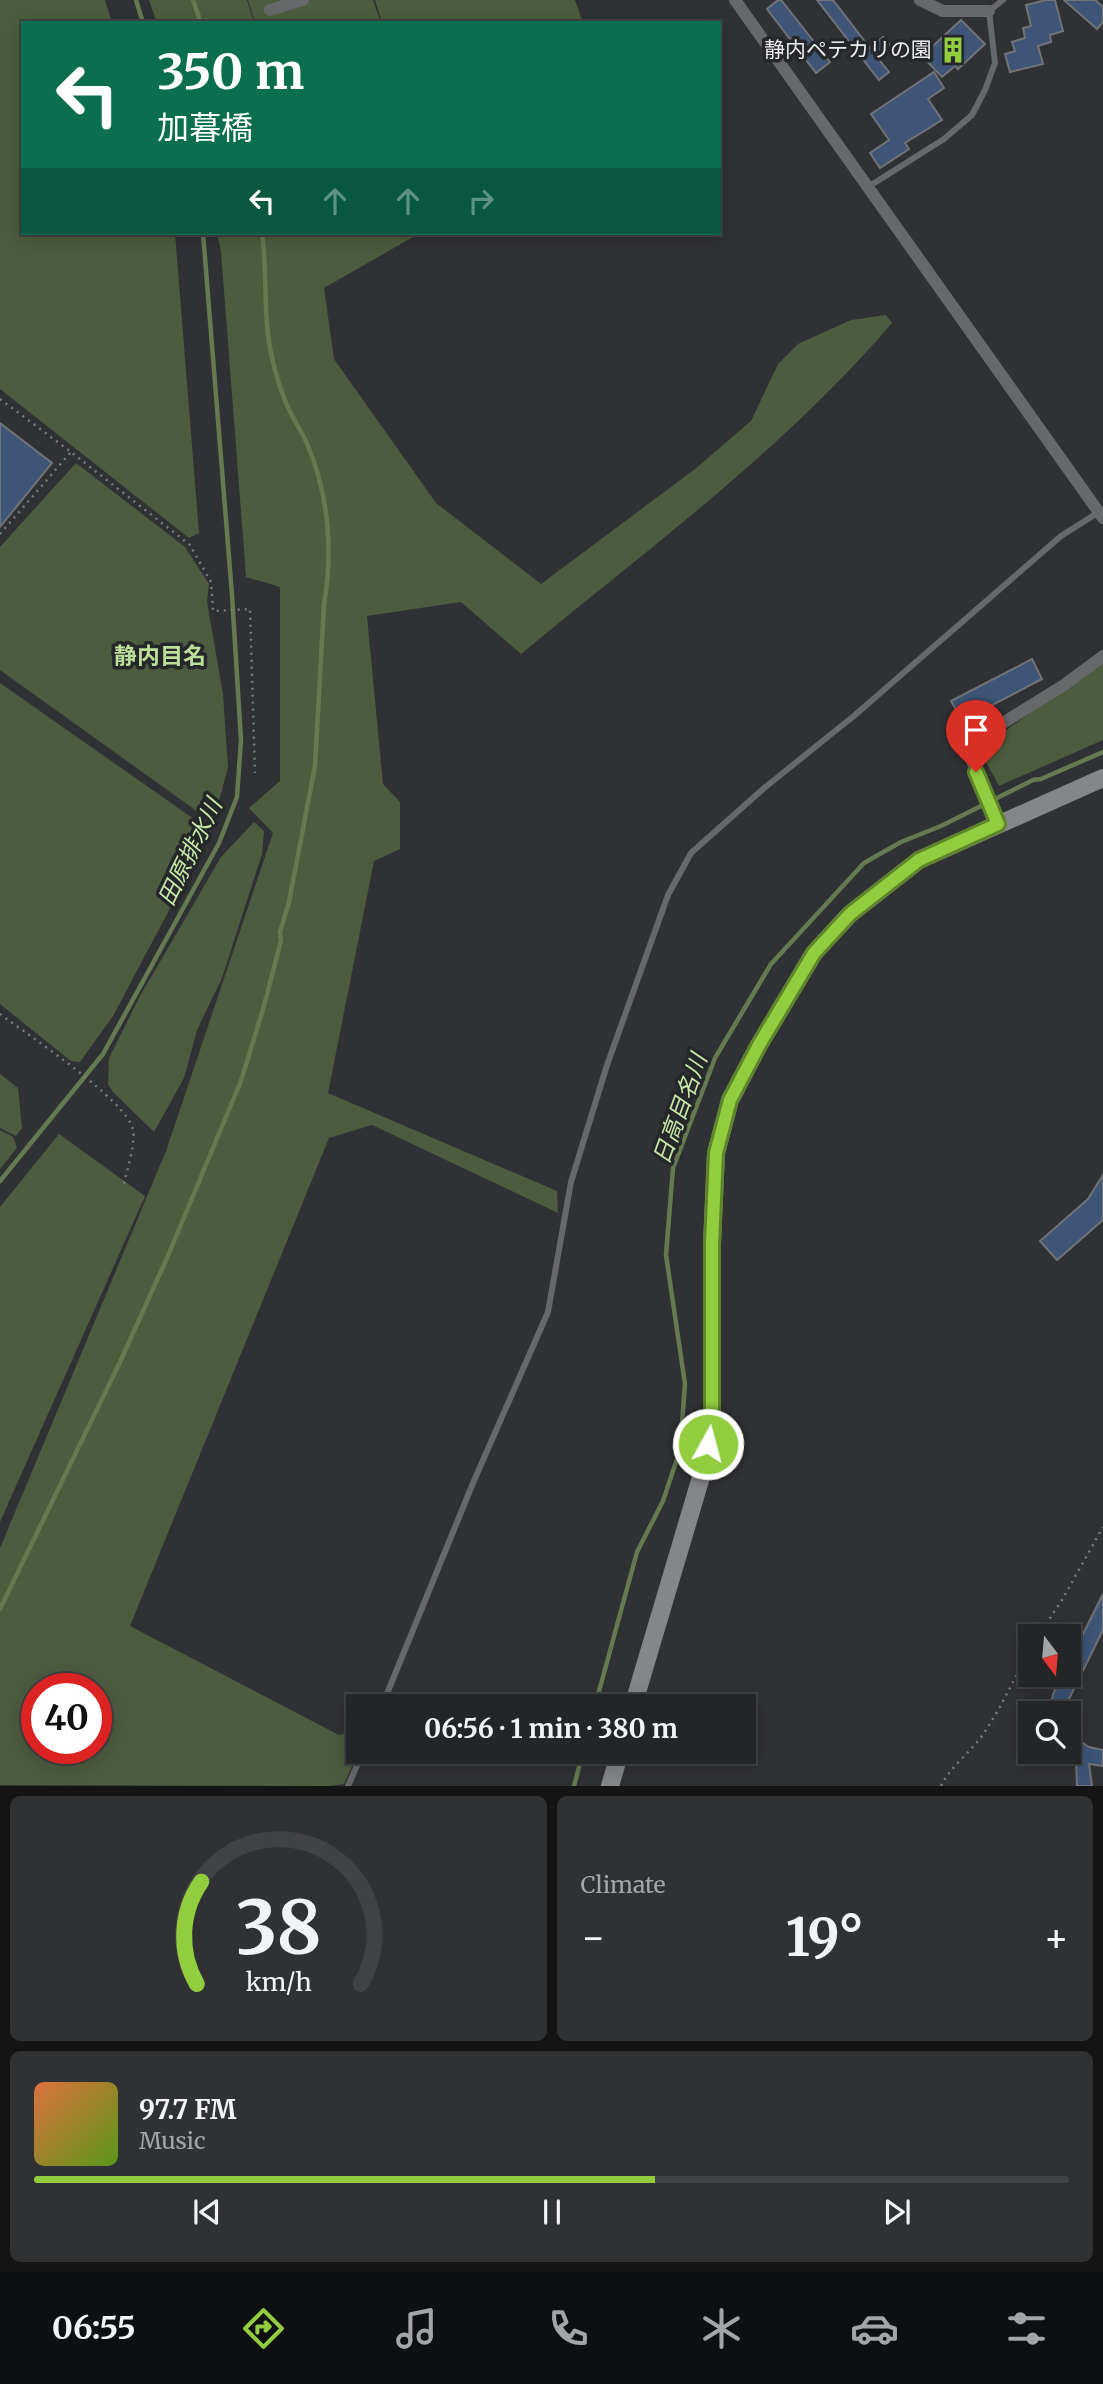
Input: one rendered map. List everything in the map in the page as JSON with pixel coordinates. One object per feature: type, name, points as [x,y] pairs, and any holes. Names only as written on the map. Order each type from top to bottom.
[{"type":"street","points":[[270,10],[303,0]]},
{"type":"street","points":[[735,0],[1101,515]]},
{"type":"street","points":[[920,0],[943,11],[989,11]]},
{"type":"street","points":[[996,820],[966,746],[1064,685],[1103,656]]},
{"type":"street","points":[[637,1694],[704,1467],[712,1421],[712,1256],[716,1153],[730,1100],[759,1045],[814,953],[850,914],[919,860],[996,820],[1103,778]]},
{"type":"street","points":[[610,1786],[616,1764]]},
{"type":"lane","points":[[868,188],[944,139],[972,116],[995,63],[989,11],[1003,0]]},
{"type":"lane","points":[[387,1694],[468,1496],[548,1312],[571,1182],[607,1065],[668,895],[691,853],[1061,537],[1101,515]]},
{"type":"lane","points":[[348,1786],[358,1764]]},
{"type":"path","points":[[0,400],[190,545],[211,582],[213,611],[250,609],[255,773]]},
{"type":"path","points":[[0,534],[71,452]]},
{"type":"path","points":[[0,1014],[101,1088],[129,1118],[134,1133],[123,1188]]},
{"type":"path","points":[[1046,1624],[1103,1527]]},
{"type":"path","points":[[941,1786],[948,1771],[969,1754],[986,1730],[1018,1671]]},
{"type":"green space","points":[[0,0],[105,0],[111,21],[21,21],[21,235],[175,235],[199,533],[189,538],[0,389]]},
{"type":"green space","points":[[149,0],[247,0],[253,21],[156,21]]},
{"type":"green space","points":[[248,0],[373,0],[380,21],[254,21]]},
{"type":"green space","points":[[375,0],[575,0],[582,21],[381,21]]},
{"type":"green space","points":[[217,235],[417,235],[324,288],[334,359],[436,503],[541,584],[695,469],[751,421],[778,364],[798,344],[851,320],[886,315],[892,323],[850,369],[761,455],[521,654],[461,602],[367,616],[383,784],[400,802],[400,849],[374,861],[328,1093],[557,1191],[558,1213],[372,1125],[329,1138],[130,1626],[339,1735],[346,1733],[346,1764],[353,1764],[344,1784],[0,1785],[0,1548],[166,1151],[273,833],[249,808],[280,781],[280,587],[246,577],[221,252]]},
{"type":"green space","points":[[76,463],[185,547],[209,584],[207,602],[223,694],[228,767],[219,801],[198,812],[0,670],[0,547]]},
{"type":"green space","points":[[1103,662],[1103,740],[999,786],[979,749]]},
{"type":"green space","points":[[0,683],[211,831],[113,1016],[80,1062],[71,1061],[0,1004]]},
{"type":"green space","points":[[254,822],[264,831],[262,854],[222,978],[197,1030],[184,1078],[154,1132],[112,1091],[108,1084],[109,1058],[140,996],[221,857]]},
{"type":"green space","points":[[0,1074],[18,1088],[22,1128],[16,1136],[0,1128]]},
{"type":"green space","points":[[0,1130],[13,1137],[17,1148],[0,1169]]},
{"type":"green space","points":[[59,1134],[145,1196],[0,1522],[0,1207]]},
{"type":"building","points":[[781,0],[830,62],[816,73],[767,9]]},
{"type":"building","points":[[817,0],[833,0],[870,48],[883,37],[891,46],[877,57],[889,72],[879,80]]},
{"type":"building","points":[[1055,0],[1063,31],[1050,35],[1051,42],[1038,46],[1043,64],[1010,72],[1005,54],[1015,51],[1012,42],[1025,38],[1023,28],[1031,26],[1026,5]]},
{"type":"building","points":[[1064,0],[1095,0],[1103,7],[1103,22],[1097,29]]},
{"type":"building","name":"静内ペテカリの園","points":[[961,20],[985,44],[958,69],[955,66],[942,77],[922,56]]},
{"type":"building","points":[[934,72],[944,88],[928,99],[942,120],[905,143],[909,149],[880,168],[870,153],[889,140],[871,114]]},
{"type":"building","points":[[0,423],[52,463],[0,527]]},
{"type":"building","points":[[1032,659],[1042,679],[962,721],[951,701]]},
{"type":"building","points":[[1103,1175],[1103,1220],[1057,1260],[1040,1241],[1088,1199]]},
{"type":"building","points":[[1103,1594],[1103,1630],[1082,1673],[1082,1636]]},
{"type":"building","points":[[1057,1687],[1075,1687],[1068,1701],[1052,1701]]},
{"type":"building","points":[[1081,1742],[1089,1747],[1103,1750],[1103,1766],[1089,1764],[1092,1786],[1077,1786],[1076,1764],[1081,1764]]},
{"type":"waterway","name":"田原排水川","points":[[136,0],[142,21]]},
{"type":"waterway","points":[[193,0],[200,21]]},
{"type":"waterway","name":"田原排水川","points":[[0,1181],[103,1054],[219,843],[237,797],[241,740],[203,235]]},
{"type":"waterway","points":[[0,1609],[120,1362],[241,1081],[281,940],[280,932],[289,902],[315,766],[328,565],[327,524],[315,465],[306,440],[286,403],[273,362],[267,330],[262,235]]},
{"type":"waterway","name":"日高目名川","points":[[598,1694],[637,1552],[663,1501],[680,1450],[685,1384],[666,1255],[673,1168],[715,1058],[771,964],[864,863],[901,842],[941,826],[1033,780],[1103,752]]},
{"type":"waterway","name":"日高目名川","points":[[574,1786],[580,1764]]},
{"type":"place","name":"静内ペテカリの園","points":[[953,50]]},
{"type":"district","name":"静内目名","points":[[160,656]]},
{"type":"route","points":[[708,1444],[712,1421],[712,1244],[716,1153],[730,1100],[759,1045],[814,953],[850,914],[919,860],[998,824],[976,772]]}]
